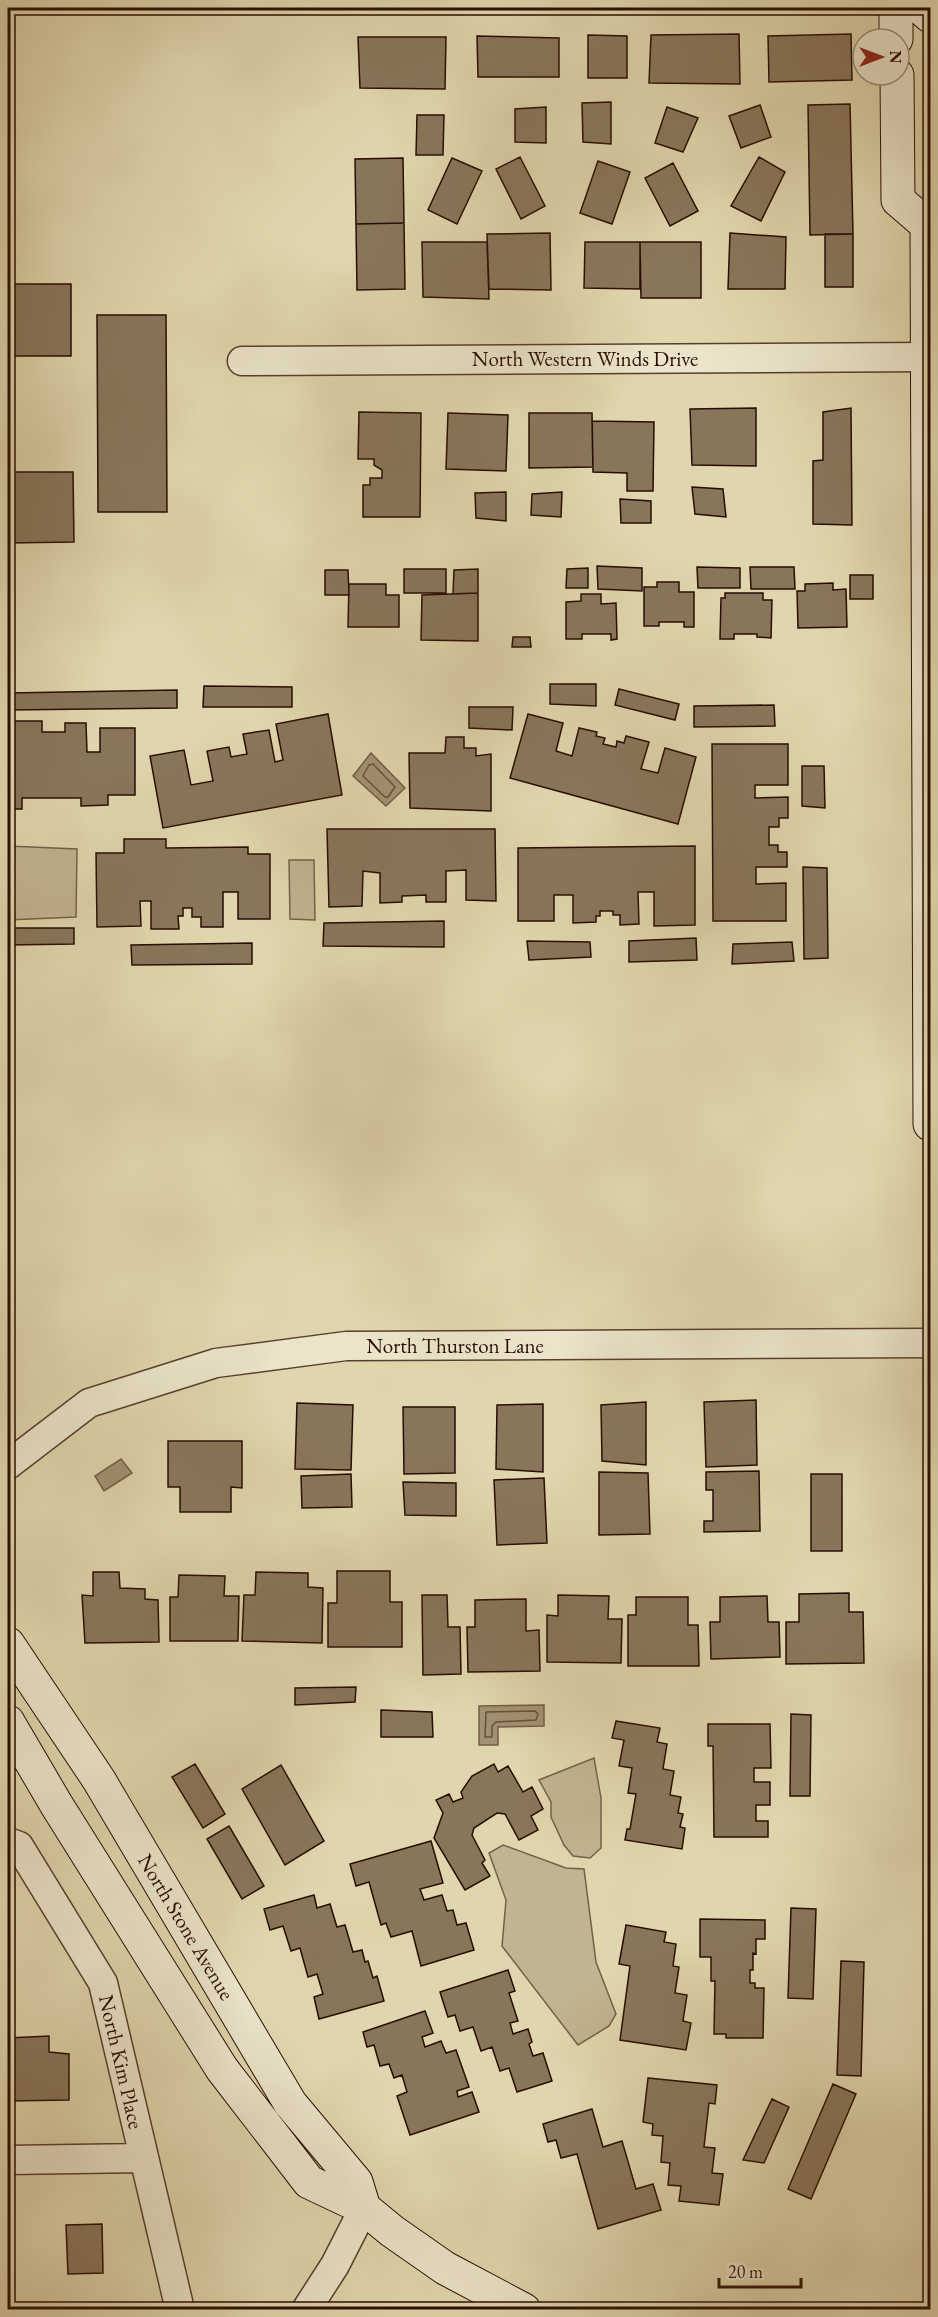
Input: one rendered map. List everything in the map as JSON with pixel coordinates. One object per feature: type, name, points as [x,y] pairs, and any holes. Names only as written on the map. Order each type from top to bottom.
[{"type":"main road","points":[[896,8],[896,27]]},
{"type":"main road","points":[[921,8],[930,16]]},
{"type":"main road","points":[[897,87],[898,200],[929,223],[930,1124]]},
{"type":"main road","name":"North Stone Avenue","points":[[8,1644],[99,1780],[290,2103],[356,2182],[364,2208]]},
{"type":"main road","name":"North Stone Avenue","points":[[8,1722],[56,1804],[222,2069],[309,2182],[364,2208],[392,2231],[445,2268],[524,2310]]},
{"type":"street","name":"North Western Winds Drive","points":[[242,361],[928,357]]},
{"type":"street","name":"North Thurston Lane","points":[[8,1465],[89,1403],[216,1363],[346,1346],[930,1343]]},
{"type":"street","name":"North Kim Place","points":[[8,1842],[19,1846],[103,1983],[180,2310]]},
{"type":"street","points":[[8,2160],[143,2158]]},
{"type":"street","points":[[306,2310],[335,2265],[364,2208]]},
{"type":"shaded area","points":[[8,846],[77,849],[76,917],[8,920]]},
{"type":"shaded area","points":[[289,860],[314,860],[315,920],[290,919]]},
{"type":"shaded area","points":[[594,1758],[601,1798],[601,1848],[590,1858],[573,1856],[564,1845],[551,1817],[551,1802],[539,1780]]},
{"type":"shaded area","points":[[503,1845],[566,1868],[584,1869],[596,1962],[616,2014],[609,2026],[578,2045],[502,1946],[506,1900],[489,1853]]},
{"type":"water","points":[[371,753],[405,788],[386,806],[353,776]]},
{"type":"water","points":[[121,1459],[132,1473],[104,1491],[95,1476]]},
{"type":"water","points":[[544,1705],[544,1726],[498,1727],[498,1745],[479,1745],[479,1706]]},
{"type":"building","points":[[739,34],[740,84],[649,83],[651,35]]},
{"type":"building","points":[[851,34],[851,80],[769,82],[768,36]]},
{"type":"building","points":[[588,35],[627,36],[627,78],[588,78]]},
{"type":"building","points":[[477,36],[559,38],[559,77],[478,77]]},
{"type":"building","points":[[358,37],[446,37],[445,89],[360,88]]},
{"type":"building","points":[[611,102],[611,144],[583,142],[582,103]]},
{"type":"building","points":[[850,104],[853,234],[810,235],[808,105]]},
{"type":"building","points":[[760,105],[771,137],[741,148],[729,116]]},
{"type":"building","points":[[546,107],[546,143],[515,142],[515,109]]},
{"type":"building","points":[[667,107],[698,118],[683,152],[655,143]]},
{"type":"building","points":[[417,115],[444,115],[443,155],[416,155]]},
{"type":"building","points":[[520,157],[545,206],[521,219],[496,169]]},
{"type":"building","points":[[759,157],[785,172],[761,221],[731,206]]},
{"type":"building","points":[[403,158],[404,223],[356,224],[355,159]]},
{"type":"building","points":[[452,158],[482,171],[457,224],[428,210]]},
{"type":"building","points":[[598,161],[630,172],[612,224],[580,213]]},
{"type":"building","points":[[673,163],[698,211],[670,226],[645,178]]},
{"type":"building","points":[[404,223],[405,289],[357,290],[356,224]]},
{"type":"building","points":[[550,233],[551,290],[489,289],[487,234]]},
{"type":"building","points":[[730,233],[786,237],[785,289],[728,289]]},
{"type":"building","points":[[825,234],[853,234],[853,287],[825,287]]},
{"type":"building","points":[[422,242],[487,242],[489,299],[423,297]]},
{"type":"building","points":[[585,242],[640,242],[640,289],[584,288]]},
{"type":"building","points":[[640,242],[701,242],[701,298],[641,298]]},
{"type":"building","points":[[8,284],[71,284],[71,356],[8,356]]},
{"type":"building","points":[[97,315],[166,315],[167,512],[98,512]]},
{"type":"building","points":[[756,408],[756,466],[692,465],[690,409]]},
{"type":"building","points":[[851,408],[852,525],[813,524],[813,461],[823,460],[823,412]]},
{"type":"building","points":[[359,412],[421,413],[420,517],[363,517],[363,485],[370,485],[370,478],[382,478],[382,470],[374,465],[374,459],[358,459]]},
{"type":"building","points":[[448,413],[508,415],[506,471],[446,469]]},
{"type":"building","points":[[529,413],[592,413],[593,467],[529,468]]},
{"type":"building","points":[[592,421],[654,422],[653,491],[627,491],[627,473],[593,472]]},
{"type":"building","points":[[8,472],[73,472],[74,542],[8,543]]},
{"type":"building","points":[[692,487],[723,489],[726,517],[695,514]]},
{"type":"building","points":[[506,492],[506,521],[476,518],[475,493]]},
{"type":"building","points":[[562,492],[561,517],[531,515],[532,494]]},
{"type":"building","points":[[620,499],[651,501],[651,523],[621,523]]},
{"type":"building","points":[[597,566],[642,568],[642,591],[598,589]]},
{"type":"building","points":[[697,567],[740,568],[740,588],[698,588]]},
{"type":"building","points":[[750,567],[794,567],[795,589],[751,589]]},
{"type":"building","points":[[588,568],[588,588],[566,588],[567,569]]},
{"type":"building","points":[[404,569],[446,569],[446,593],[404,593]]},
{"type":"building","points":[[478,569],[478,593],[453,594],[454,570]]},
{"type":"building","points":[[325,570],[348,570],[349,595],[325,595]]},
{"type":"building","points":[[850,575],[873,575],[873,599],[850,599]]},
{"type":"building","points":[[657,582],[679,582],[679,592],[694,592],[694,627],[684,627],[684,622],[659,622],[659,626],[644,626],[644,587],[657,587]]},
{"type":"building","points":[[833,583],[833,590],[846,589],[847,627],[798,628],[797,591],[805,591],[805,584]]},
{"type":"building","points":[[349,584],[386,584],[386,595],[399,595],[399,627],[348,627]]},
{"type":"building","points":[[478,593],[478,641],[421,640],[422,595]]},
{"type":"building","points":[[725,593],[763,593],[763,600],[772,600],[771,638],[757,637],[757,634],[734,634],[734,639],[720,639],[721,598],[725,598]]},
{"type":"building","points":[[581,594],[601,594],[601,604],[616,603],[617,639],[611,640],[611,634],[582,634],[582,639],[566,639],[566,602],[581,601]]},
{"type":"building","points":[[513,637],[530,637],[531,647],[512,647]]},
{"type":"building","points":[[550,684],[596,684],[596,706],[550,704]]},
{"type":"building","points":[[204,686],[292,687],[292,707],[203,707]]},
{"type":"building","points":[[619,689],[679,704],[675,720],[615,705]]},
{"type":"building","points":[[177,690],[177,708],[8,710],[8,693]]},
{"type":"building","points":[[774,705],[775,726],[694,727],[694,706]]},
{"type":"building","points":[[469,707],[513,707],[512,730],[469,728]]},
{"type":"building","points":[[328,714],[342,795],[163,828],[150,756],[184,750],[191,785],[213,781],[207,751],[229,747],[231,757],[247,754],[243,734],[269,730],[275,762],[283,760],[276,724]]},
{"type":"building","points":[[528,714],[563,723],[556,751],[572,756],[579,728],[597,732],[596,736],[605,738],[603,744],[616,747],[617,741],[624,743],[626,736],[649,742],[641,769],[658,773],[665,748],[696,757],[678,824],[510,778]]},
{"type":"building","points":[[14,721],[42,721],[42,732],[65,732],[65,723],[86,723],[87,752],[100,752],[100,728],[135,728],[135,795],[108,795],[108,805],[81,806],[81,798],[22,798],[22,809],[8,809],[8,758],[14,758]]},
{"type":"building","points":[[446,737],[464,737],[464,748],[476,748],[476,756],[491,754],[491,811],[410,808],[409,753],[445,753]]},
{"type":"building","points":[[712,744],[788,744],[788,785],[755,785],[755,798],[788,797],[788,818],[779,818],[779,827],[769,827],[769,845],[778,845],[778,852],[787,852],[787,867],[756,867],[756,884],[786,883],[786,921],[713,921]]},
{"type":"building","points":[[802,766],[824,766],[825,808],[802,806]]},
{"type":"building","points":[[327,829],[495,829],[496,901],[466,900],[466,870],[446,871],[446,902],[426,902],[426,895],[402,896],[402,902],[380,903],[380,873],[363,871],[362,906],[329,907]]},
{"type":"building","points":[[124,839],[166,839],[166,848],[248,847],[248,854],[270,854],[270,919],[238,919],[238,892],[223,892],[223,927],[201,927],[201,917],[192,917],[192,908],[183,908],[183,916],[178,916],[179,929],[151,929],[151,901],[140,901],[141,926],[97,927],[96,853],[124,853]]},
{"type":"building","points":[[695,846],[695,925],[654,926],[654,892],[638,892],[639,924],[620,925],[620,915],[613,915],[613,911],[600,911],[600,916],[596,916],[596,922],[573,923],[573,895],[554,895],[554,921],[518,921],[518,848]]},
{"type":"building","points":[[803,867],[827,868],[828,958],[804,959]]},
{"type":"building","points":[[444,921],[444,947],[323,946],[324,923]]},
{"type":"building","points":[[8,928],[74,928],[74,944],[8,945]]},
{"type":"building","points":[[696,938],[697,960],[629,962],[629,941]]},
{"type":"building","points":[[527,941],[590,942],[591,957],[529,960]]},
{"type":"building","points":[[792,942],[794,961],[732,964],[733,944]]},
{"type":"building","points":[[252,943],[252,964],[132,965],[131,945]]},
{"type":"building","points":[[756,1400],[757,1465],[706,1467],[704,1402]]},
{"type":"building","points":[[646,1402],[646,1465],[602,1461],[601,1405]]},
{"type":"building","points":[[297,1403],[353,1405],[351,1470],[295,1469]]},
{"type":"building","points":[[543,1404],[543,1472],[496,1469],[497,1405]]},
{"type":"building","points":[[403,1407],[455,1407],[455,1473],[404,1474]]},
{"type":"building","points":[[168,1441],[242,1441],[242,1488],[231,1487],[231,1512],[180,1512],[180,1487],[168,1487]]},
{"type":"building","points":[[759,1471],[760,1531],[704,1532],[704,1521],[713,1521],[713,1490],[706,1490],[706,1472]]},
{"type":"building","points":[[599,1472],[648,1473],[650,1534],[599,1535]]},
{"type":"building","points":[[351,1474],[352,1507],[302,1508],[301,1476]]},
{"type":"building","points":[[811,1474],[842,1474],[842,1551],[811,1551]]},
{"type":"building","points":[[544,1478],[547,1543],[497,1545],[494,1480]]},
{"type":"building","points":[[403,1482],[456,1483],[456,1516],[405,1515]]},
{"type":"building","points":[[337,1571],[390,1571],[390,1602],[402,1602],[402,1647],[328,1647],[328,1603],[337,1603]]},
{"type":"building","points":[[93,1572],[119,1572],[120,1588],[145,1589],[145,1599],[158,1600],[159,1642],[85,1643],[82,1595],[93,1596]]},
{"type":"building","points":[[256,1572],[308,1573],[308,1587],[323,1588],[322,1643],[242,1641],[244,1595],[255,1595]]},
{"type":"building","points":[[179,1575],[225,1576],[224,1596],[239,1596],[238,1641],[170,1641],[170,1597],[178,1597]]},
{"type":"building","points":[[849,1593],[849,1612],[863,1612],[864,1663],[786,1664],[786,1622],[799,1622],[799,1594]]},
{"type":"building","points":[[422,1595],[447,1595],[448,1627],[460,1627],[461,1674],[423,1675]]},
{"type":"building","points":[[558,1595],[609,1596],[608,1619],[622,1619],[621,1663],[547,1662],[547,1615],[558,1616]]},
{"type":"building","points":[[767,1596],[768,1622],[779,1622],[780,1657],[711,1659],[710,1622],[720,1622],[720,1597]]},
{"type":"building","points":[[636,1597],[688,1597],[688,1625],[698,1625],[699,1666],[628,1666],[628,1615],[636,1615]]},
{"type":"building","points":[[526,1599],[526,1631],[539,1630],[540,1671],[468,1672],[467,1627],[475,1627],[475,1600]]},
{"type":"building","points":[[356,1687],[355,1702],[295,1705],[295,1688]]},
{"type":"building","points":[[381,1710],[432,1712],[433,1737],[381,1737]]},
{"type":"building","points":[[791,1714],[811,1715],[810,1796],[790,1796]]},
{"type":"building","points":[[616,1721],[660,1728],[657,1742],[667,1744],[663,1769],[674,1771],[670,1795],[681,1797],[678,1813],[683,1814],[680,1827],[685,1828],[682,1849],[625,1840],[627,1829],[630,1829],[636,1794],[628,1793],[632,1768],[619,1766],[624,1740],[612,1738]]},
{"type":"building","points":[[708,1724],[770,1724],[771,1768],[754,1768],[754,1782],[770,1782],[770,1805],[756,1805],[756,1821],[768,1821],[768,1837],[714,1837],[713,1746],[708,1746]]},
{"type":"building","points":[[195,1764],[225,1814],[203,1828],[172,1777]]},
{"type":"building","points":[[494,1764],[498,1772],[508,1766],[523,1792],[532,1787],[543,1809],[531,1816],[538,1830],[519,1840],[505,1814],[497,1813],[474,1828],[472,1835],[485,1860],[482,1863],[490,1876],[465,1890],[434,1838],[443,1813],[436,1800],[449,1794],[453,1802],[463,1798],[461,1792],[472,1776]]},
{"type":"building","points":[[281,1765],[324,1841],[285,1865],[242,1789]]},
{"type":"building","points":[[229,1826],[264,1886],[242,1899],[207,1839]]},
{"type":"building","points":[[431,1841],[443,1883],[420,1889],[424,1900],[442,1895],[447,1911],[453,1910],[457,1925],[466,1923],[474,1950],[421,1966],[412,1931],[391,1937],[386,1923],[381,1925],[369,1882],[356,1886],[350,1864]]},
{"type":"building","points":[[314,1895],[317,1908],[330,1904],[337,1927],[345,1925],[353,1952],[362,1950],[373,1978],[377,1976],[384,2001],[319,2019],[314,1997],[323,1994],[317,1974],[308,1977],[300,1948],[291,1951],[283,1926],[270,1930],[264,1909]]},
{"type":"building","points":[[791,1908],[816,1909],[813,1999],[788,1998]]},
{"type":"building","points":[[700,1919],[765,1920],[765,1939],[756,1939],[753,1970],[750,1970],[750,1983],[755,1983],[755,1988],[764,1988],[763,2038],[726,2038],[726,2034],[714,2034],[715,1981],[711,1981],[711,1957],[700,1957]]},
{"type":"building","points":[[626,1925],[666,1932],[664,1942],[676,1944],[673,1966],[679,1967],[675,1993],[687,1995],[683,2021],[691,2023],[686,2050],[620,2040],[630,1966],[619,1964]]},
{"type":"building","points":[[841,1961],[864,1962],[861,2076],[837,2075]]},
{"type":"building","points":[[508,1970],[515,1991],[509,1993],[518,2021],[510,2023],[513,2034],[528,2029],[533,2056],[543,2053],[552,2081],[517,2092],[509,2068],[500,2071],[492,2047],[481,2051],[473,2027],[460,2031],[455,2015],[448,2017],[440,1992]]},
{"type":"building","points":[[425,2011],[433,2033],[422,2037],[425,2047],[441,2041],[446,2053],[456,2050],[469,2087],[457,2091],[458,2097],[472,2092],[479,2112],[410,2135],[397,2096],[407,2092],[402,2075],[394,2078],[389,2064],[380,2066],[374,2045],[367,2047],[363,2032]]},
{"type":"building","points":[[49,2036],[49,2052],[69,2054],[69,2100],[8,2101],[8,2038]]},
{"type":"building","points":[[648,2078],[717,2085],[715,2104],[709,2103],[704,2147],[715,2148],[712,2173],[723,2174],[719,2205],[679,2201],[681,2186],[668,2185],[670,2163],[661,2162],[663,2136],[652,2135],[653,2124],[643,2122]]},
{"type":"building","points":[[833,2084],[856,2094],[811,2199],[788,2189]]},
{"type":"building","points":[[772,2099],[789,2107],[764,2163],[743,2160]]},
{"type":"building","points":[[592,2109],[603,2147],[622,2141],[636,2189],[653,2184],[661,2210],[598,2229],[577,2154],[561,2158],[556,2140],[548,2142],[543,2124]]},
{"type":"building","points":[[102,2224],[103,2273],[68,2274],[66,2225]]}]
